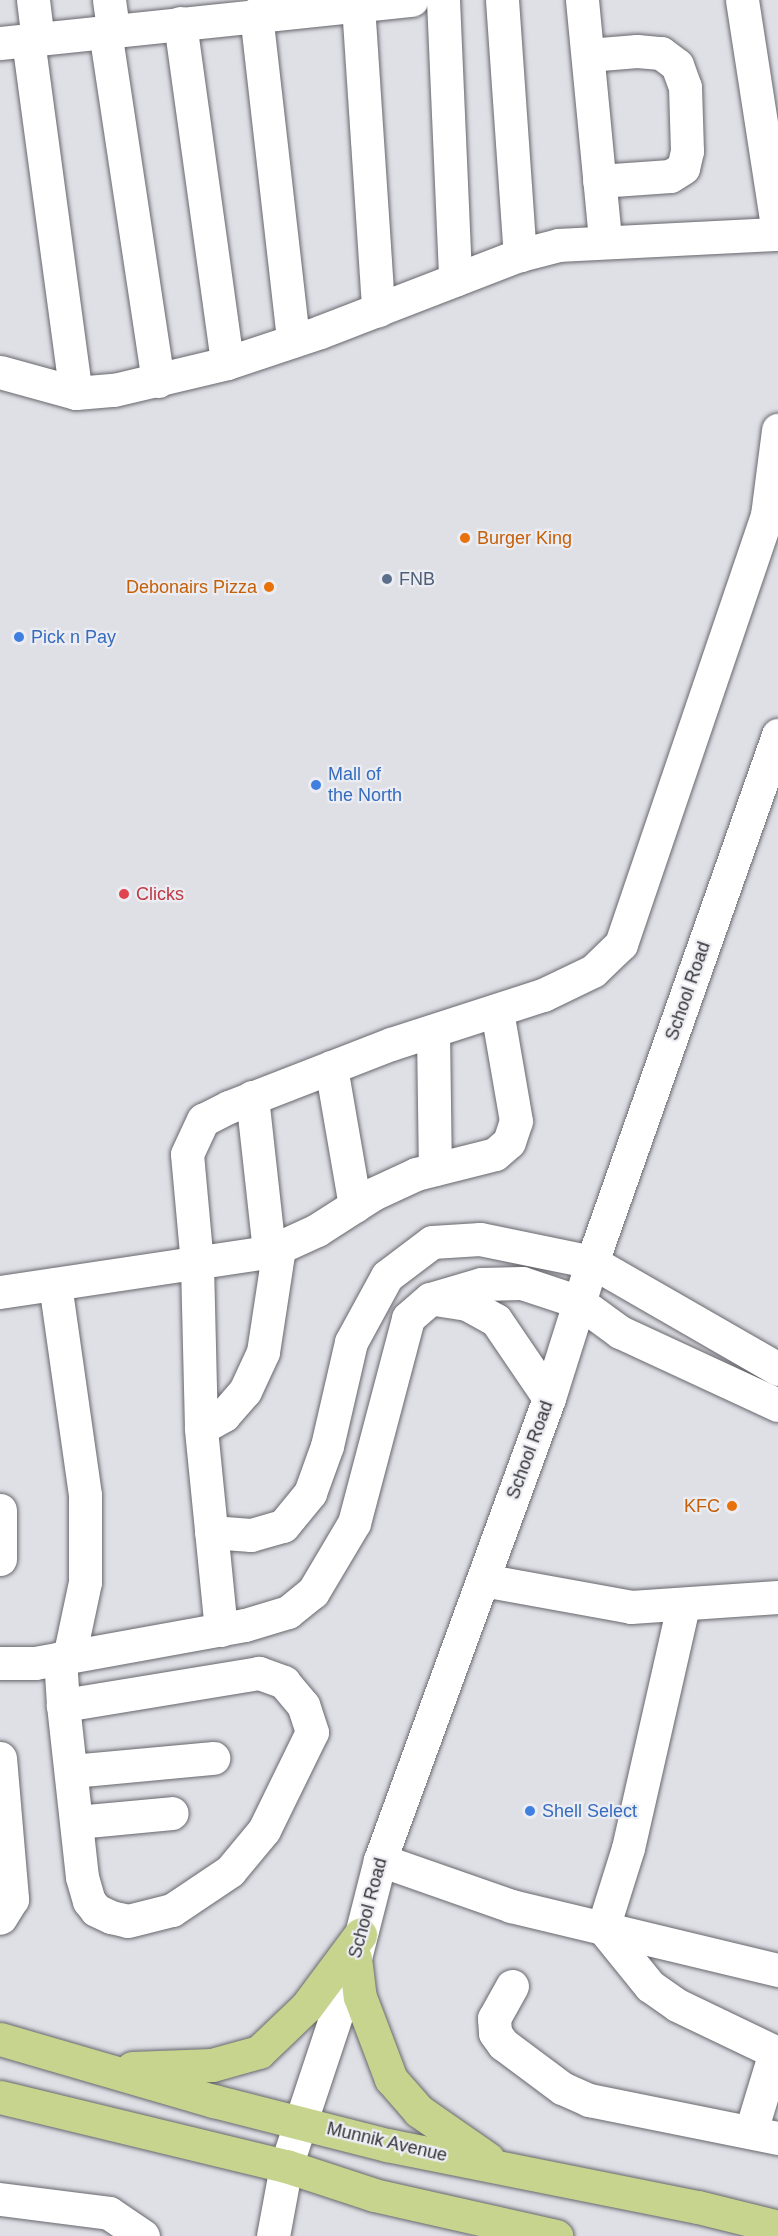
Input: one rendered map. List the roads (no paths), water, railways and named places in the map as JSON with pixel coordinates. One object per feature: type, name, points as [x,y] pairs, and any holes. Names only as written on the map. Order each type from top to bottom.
[{"type":"main road","points":[[106,2069],[212,2065],[259,2052],[299,2014],[357,1947]]},
{"type":"main road","points":[[357,1947],[360,1997],[391,2079],[419,2111],[497,2165]]},
{"type":"main road","name":"Munnik Avenue","points":[[0,2039],[214,2102],[299,2121],[387,2145],[497,2165],[778,2227]]},
{"type":"main road","points":[[0,2097],[286,2166],[374,2195],[556,2236]]},
{"type":"street","points":[[33,0],[22,40],[76,393]]},
{"type":"street","points":[[22,40],[109,20],[412,0]]},
{"type":"street","points":[[443,0],[455,280]]},
{"type":"street","points":[[502,0],[520,255]]},
{"type":"street","points":[[582,0],[605,241]]},
{"type":"street","points":[[0,372],[76,393],[158,381],[227,363],[293,341],[520,255],[605,241],[778,233],[742,0]]},
{"type":"street","points":[[351,3],[378,310]]},
{"type":"street","points":[[262,9],[293,341]]},
{"type":"street","points":[[189,15],[227,363]]},
{"type":"street","points":[[109,20],[158,381]]},
{"type":"street","points":[[588,55],[637,51],[661,53],[677,65],[685,87],[687,152],[683,168],[670,176],[599,181]]},
{"type":"street","points":[[220,1630],[201,1428],[197,1263],[187,1154],[203,1120],[252,1097],[331,1066],[543,996],[593,971],[621,944],[766,515],[778,430]]},
{"type":"street","name":"School Road","points":[[273,2236],[286,2166],[357,1947],[380,1860],[549,1398],[592,1262],[778,735]]},
{"type":"street","points":[[0,1292],[274,1250],[317,1230],[355,1206],[416,1174],[495,1154],[509,1142],[516,1121],[514,1090],[497,1011]]},
{"type":"street","points":[[433,1032],[435,1169]]},
{"type":"street","points":[[331,1066],[355,1206]]},
{"type":"street","points":[[201,1428],[224,1415],[245,1390],[263,1352],[274,1250],[252,1097]]},
{"type":"street","points":[[211,1532],[251,1535],[283,1526],[310,1493],[327,1446],[351,1342],[387,1276],[432,1242],[480,1239],[592,1262],[778,1369]]},
{"type":"street","points":[[0,1663],[65,1657],[220,1630],[288,1612],[313,1592],[331,1567],[354,1523],[408,1317],[430,1299],[481,1284],[522,1283],[579,1302],[620,1332],[778,1405]]},
{"type":"street","points":[[55,1284],[85,1495],[85,1582],[65,1657],[63,1705],[82,1876],[89,1901],[96,1910],[128,1921],[172,1910],[230,1871],[264,1830],[312,1732],[303,1705],[284,1682],[259,1673],[63,1705]]},
{"type":"street","points":[[430,1299],[467,1304],[496,1320],[549,1398]]},
{"type":"street","points":[[0,1510],[0,1559]]},
{"type":"street","points":[[483,1580],[631,1607],[683,1606],[778,1597]]},
{"type":"street","points":[[603,1928],[628,1848],[683,1606]]},
{"type":"street","points":[[0,1758],[12,1899],[0,1918]]},
{"type":"street","points":[[72,1771],[213,1758]]},
{"type":"street","points":[[77,1822],[172,1813]]},
{"type":"street","points":[[380,1860],[511,1906],[778,1970]]},
{"type":"street","points":[[512,1986],[494,2018],[495,2033],[503,2044],[562,2088],[589,2100],[765,2135],[777,2053],[677,2005],[650,1986],[603,1928]]},
{"type":"street","points":[[0,2199],[109,2213],[143,2236]]},
{"type":"place","name":"Burger King","points":[[465,538]]},
{"type":"place","name":"FNB","points":[[387,579]]},
{"type":"place","name":"Debonairs Pizza","points":[[269,587]]},
{"type":"place","name":"Pick n Pay","points":[[19,637]]},
{"type":"place","name":"Mall of the North","points":[[316,785]]},
{"type":"place","name":"Clicks","points":[[124,894]]},
{"type":"place","name":"KFC","points":[[732,1506]]},
{"type":"place","name":"Shell Select","points":[[530,1811]]}]
